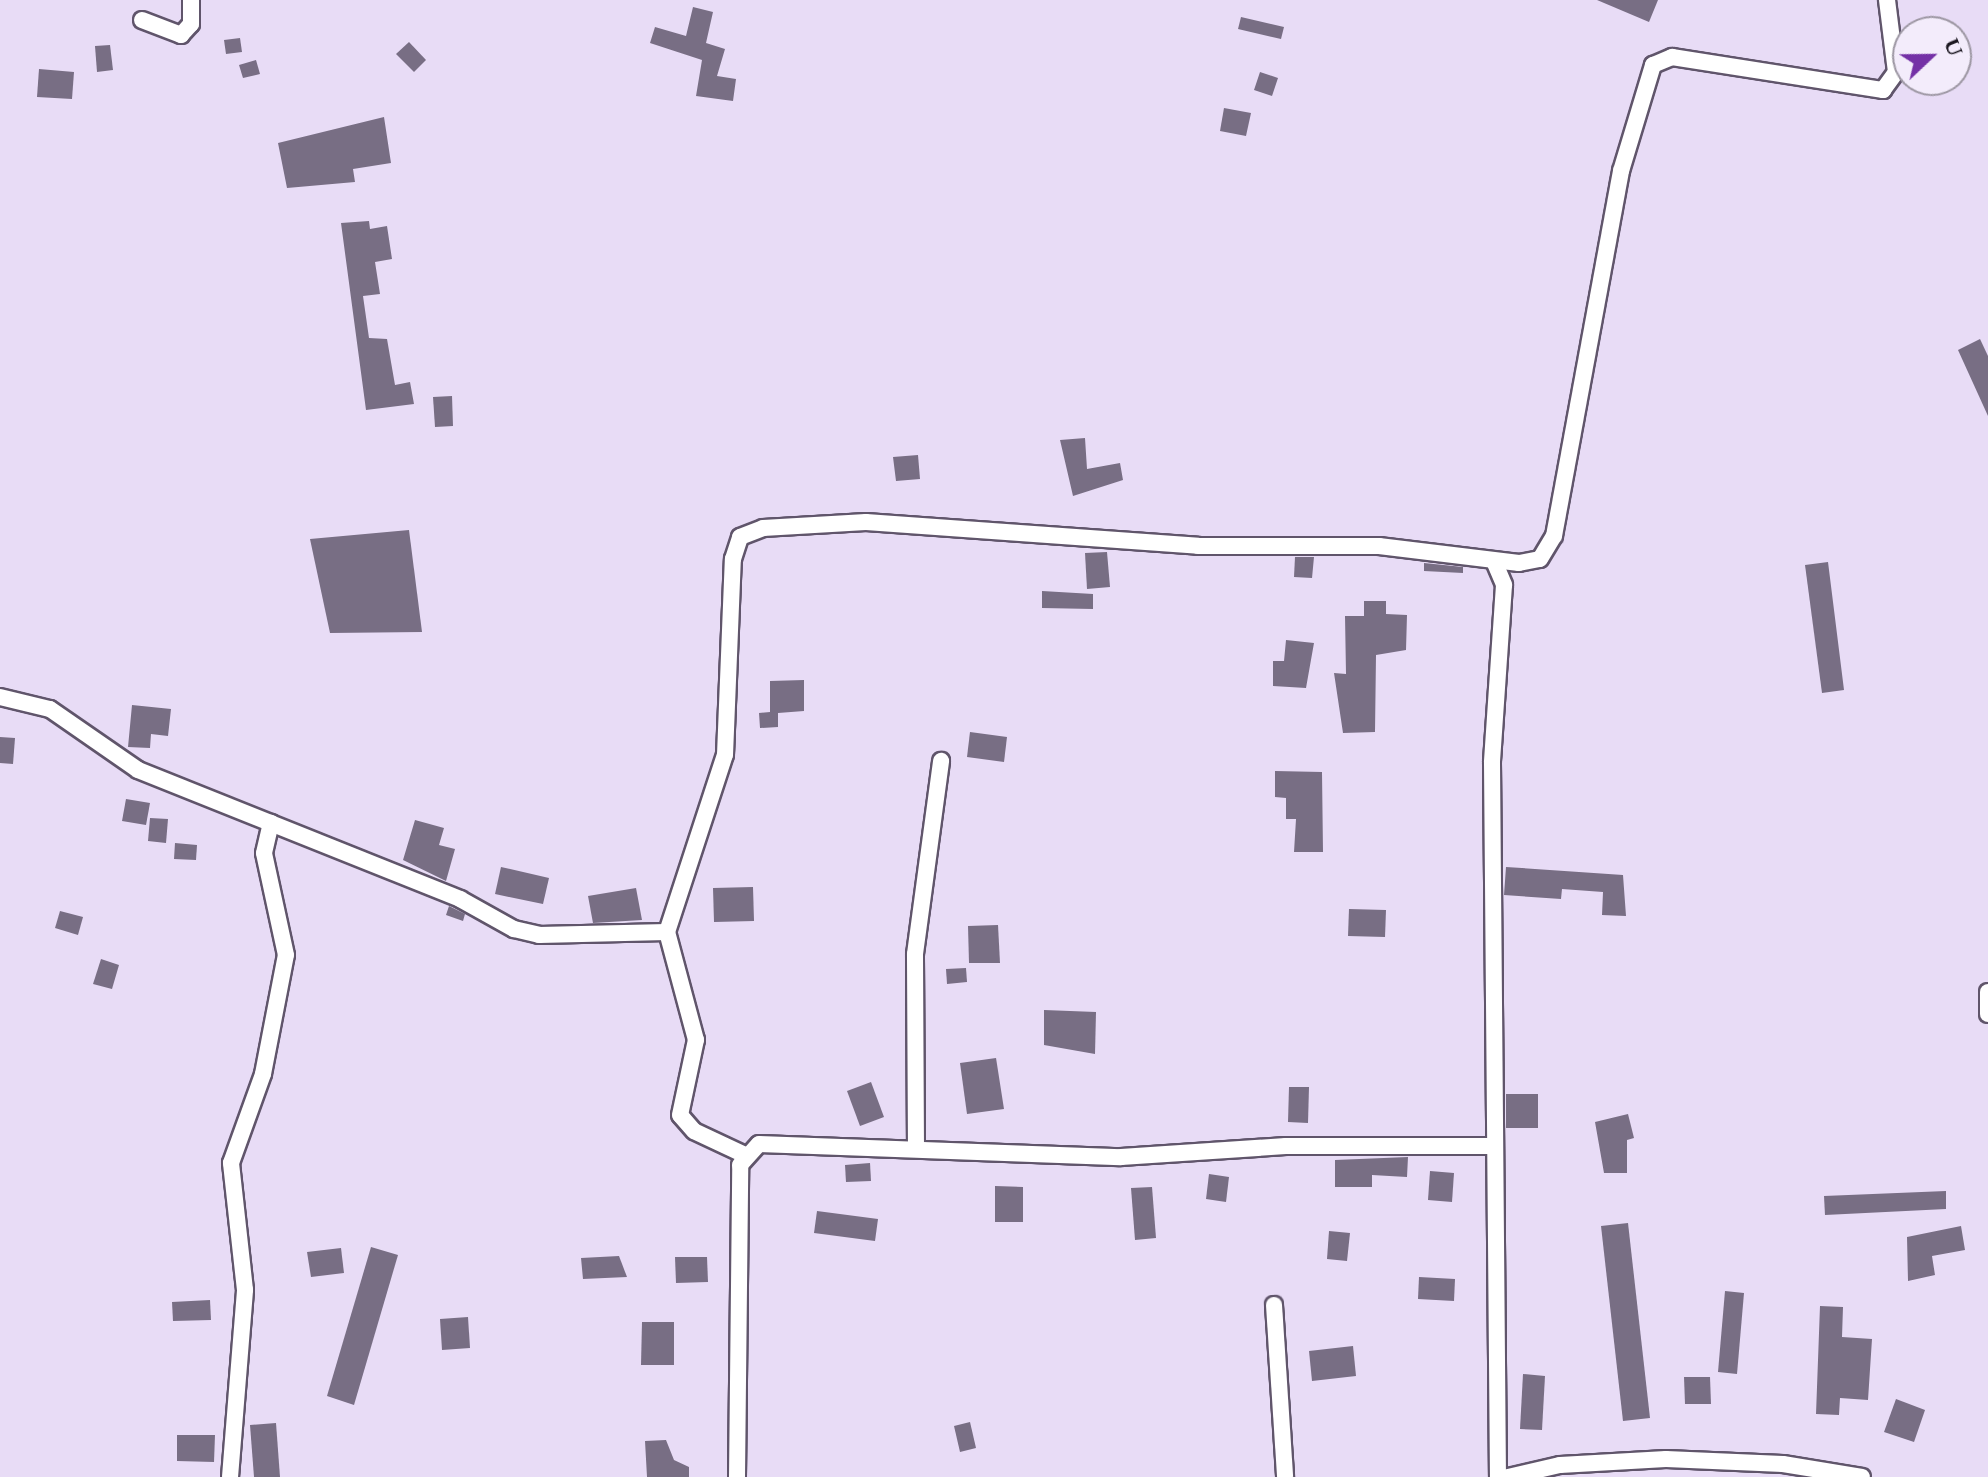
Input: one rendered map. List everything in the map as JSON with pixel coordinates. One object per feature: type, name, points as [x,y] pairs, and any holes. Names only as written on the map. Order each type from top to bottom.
[{"type":"street","points":[[142,20],[181,35],[191,24],[191,0]]},
{"type":"street","points":[[745,1155],[694,1131],[680,1115],[696,1040],[667,932],[720,782],[733,559],[749,532],[866,522],[1198,546],[1379,546],[1494,561],[1540,559],[1554,536],[1621,171],[1653,65],[1672,57],[1883,90],[1896,72],[1887,0]]},
{"type":"street","points":[[1494,561],[1504,585],[1492,763],[1498,1477]]},
{"type":"street","points":[[0,697],[50,709],[138,770],[460,899],[514,929],[539,935],[667,932]]},
{"type":"street","points":[[916,1149],[915,954],[941,761]]},
{"type":"street","points":[[230,1477],[245,1290],[231,1163],[263,1074],[286,955],[264,853],[271,823]]},
{"type":"street","points":[[1988,992],[1988,1014]]},
{"type":"street","points":[[745,1155],[767,1142],[1121,1157],[1286,1146],[1494,1146]]},
{"type":"street","points":[[737,1477],[745,1155]]},
{"type":"street","points":[[1274,1305],[1285,1477]]},
{"type":"street","points":[[1508,1477],[1560,1465],[1666,1459],[1783,1464],[1862,1477]]},
{"type":"building","points":[[1597,0],[1658,0],[1649,22]]},
{"type":"building","points":[[693,7],[713,12],[706,43],[725,49],[717,76],[736,79],[733,101],[696,96],[702,60],[650,43],[655,27],[686,36]]},
{"type":"building","points":[[1241,17],[1284,27],[1281,39],[1238,29]]},
{"type":"building","points":[[240,38],[242,52],[226,54],[224,40]]},
{"type":"building","points":[[409,42],[426,60],[414,72],[396,54]]},
{"type":"building","points":[[110,45],[113,70],[97,72],[95,46]]},
{"type":"building","points":[[256,60],[260,74],[243,78],[239,65]]},
{"type":"building","points":[[39,69],[74,72],[72,99],[37,97]]},
{"type":"building","points":[[1260,72],[1278,78],[1272,96],[1254,90]]},
{"type":"building","points":[[1224,108],[1251,113],[1246,136],[1220,131]]},
{"type":"building","points":[[384,117],[391,163],[353,169],[355,182],[287,188],[278,143]]},
{"type":"building","points":[[369,221],[370,229],[387,226],[392,259],[375,262],[380,294],[363,296],[369,338],[387,339],[395,385],[410,382],[414,404],[366,410],[341,223]]},
{"type":"building","points":[[1980,339],[1988,356],[1988,416],[1958,350]]},
{"type":"building","points":[[452,396],[453,426],[435,427],[433,397]]},
{"type":"building","points":[[1085,438],[1087,469],[1120,463],[1123,480],[1073,496],[1060,440]]},
{"type":"building","points":[[918,455],[920,479],[896,481],[893,457]]},
{"type":"building","points":[[409,530],[422,632],[330,633],[310,539]]},
{"type":"building","points":[[1107,552],[1110,587],[1087,589],[1085,553]]},
{"type":"building","points":[[1295,557],[1314,557],[1312,578],[1294,577]]},
{"type":"building","points":[[1828,562],[1844,690],[1822,693],[1805,565]]},
{"type":"building","points":[[1424,563],[1463,567],[1463,573],[1424,571]]},
{"type":"building","points":[[1042,591],[1093,594],[1093,609],[1042,608]]},
{"type":"building","points":[[1364,601],[1386,601],[1386,614],[1407,615],[1406,650],[1376,655],[1375,732],[1343,733],[1334,673],[1346,674],[1345,616],[1364,616]]},
{"type":"building","points":[[1286,640],[1314,643],[1306,688],[1273,686],[1273,661],[1284,661]]},
{"type":"building","points":[[804,680],[804,711],[778,713],[778,727],[760,728],[759,713],[770,712],[770,681]]},
{"type":"building","points":[[132,705],[171,709],[168,736],[151,734],[150,748],[128,747]]},
{"type":"building","points":[[970,732],[1007,737],[1004,762],[967,757]]},
{"type":"building","points":[[0,737],[15,738],[13,764],[0,763]]},
{"type":"building","points":[[1275,771],[1322,772],[1323,852],[1294,852],[1296,819],[1286,819],[1286,798],[1275,797]]},
{"type":"building","points":[[126,799],[150,803],[146,825],[122,821]]},
{"type":"building","points":[[150,818],[168,819],[166,843],[148,841]]},
{"type":"building","points":[[415,820],[444,828],[439,845],[455,849],[446,881],[403,860]]},
{"type":"building","points":[[175,843],[197,845],[196,860],[174,859]]},
{"type":"building","points":[[501,867],[549,878],[543,904],[495,894]]},
{"type":"building","points":[[1506,867],[1623,875],[1626,916],[1602,915],[1603,892],[1562,889],[1561,899],[1504,895]]},
{"type":"building","points":[[753,887],[754,921],[714,922],[713,888]]},
{"type":"building","points":[[636,888],[642,920],[593,923],[588,896]]},
{"type":"building","points":[[449,906],[465,914],[463,921],[446,915]]},
{"type":"building","points":[[1349,909],[1386,910],[1385,937],[1348,936]]},
{"type":"building","points":[[60,911],[83,917],[78,935],[55,928]]},
{"type":"building","points":[[998,925],[1000,963],[969,963],[968,926]]},
{"type":"building","points":[[101,959],[119,965],[112,989],[93,984]]},
{"type":"building","points":[[966,968],[967,982],[947,984],[946,969]]},
{"type":"building","points":[[1044,1010],[1096,1012],[1095,1054],[1044,1045]]},
{"type":"building","points":[[996,1058],[1004,1109],[967,1114],[960,1063]]},
{"type":"building","points":[[871,1082],[884,1117],[860,1126],[847,1091]]},
{"type":"building","points":[[1289,1087],[1309,1087],[1308,1123],[1288,1122]]},
{"type":"building","points":[[1506,1094],[1538,1094],[1538,1128],[1506,1128]]},
{"type":"building","points":[[1628,1114],[1634,1138],[1627,1140],[1627,1173],[1604,1173],[1595,1122]]},
{"type":"building","points":[[1408,1157],[1407,1177],[1372,1175],[1372,1187],[1335,1187],[1335,1160]]},
{"type":"building","points":[[870,1163],[871,1181],[846,1182],[845,1165]]},
{"type":"building","points":[[1430,1171],[1454,1173],[1452,1202],[1428,1200]]},
{"type":"building","points":[[1209,1174],[1229,1177],[1226,1202],[1206,1199]]},
{"type":"building","points":[[995,1186],[1023,1187],[1023,1222],[995,1222]]},
{"type":"building","points":[[1152,1187],[1156,1238],[1135,1240],[1131,1188]]},
{"type":"building","points":[[1946,1191],[1946,1209],[1825,1215],[1824,1196]]},
{"type":"building","points":[[817,1211],[878,1219],[875,1241],[814,1233]]},
{"type":"building","points":[[1628,1223],[1650,1418],[1623,1421],[1601,1226]]},
{"type":"building","points":[[1961,1226],[1965,1250],[1932,1256],[1935,1275],[1908,1281],[1907,1237]]},
{"type":"building","points":[[1329,1231],[1350,1233],[1347,1261],[1327,1259]]},
{"type":"building","points":[[371,1247],[398,1255],[354,1405],[327,1396]]},
{"type":"building","points":[[341,1248],[344,1273],[311,1277],[307,1252]]},
{"type":"building","points":[[619,1256],[627,1277],[583,1279],[581,1258]]},
{"type":"building","points":[[675,1257],[707,1257],[708,1282],[676,1283]]},
{"type":"building","points":[[1419,1277],[1455,1279],[1454,1301],[1418,1299]]},
{"type":"building","points":[[1725,1291],[1744,1293],[1737,1374],[1718,1372]]},
{"type":"building","points":[[210,1300],[211,1320],[173,1321],[172,1302]]},
{"type":"building","points":[[1820,1306],[1843,1307],[1842,1337],[1872,1339],[1868,1400],[1840,1398],[1839,1415],[1816,1414]]},
{"type":"building","points":[[468,1317],[470,1348],[442,1350],[440,1319]]},
{"type":"building","points":[[642,1322],[674,1322],[674,1365],[641,1365]]},
{"type":"building","points":[[1353,1346],[1356,1376],[1312,1381],[1309,1351]]},
{"type":"building","points":[[1523,1374],[1545,1376],[1542,1430],[1520,1429]]},
{"type":"building","points":[[1684,1377],[1710,1377],[1711,1404],[1685,1404]]},
{"type":"building","points":[[1896,1399],[1925,1410],[1914,1442],[1884,1432]]},
{"type":"building","points":[[970,1422],[976,1448],[960,1452],[954,1426]]},
{"type":"building","points":[[276,1423],[280,1477],[254,1477],[250,1425]]},
{"type":"building","points":[[177,1435],[215,1435],[214,1462],[177,1461]]},
{"type":"building","points":[[666,1440],[674,1460],[689,1467],[689,1477],[647,1477],[645,1441]]}]
